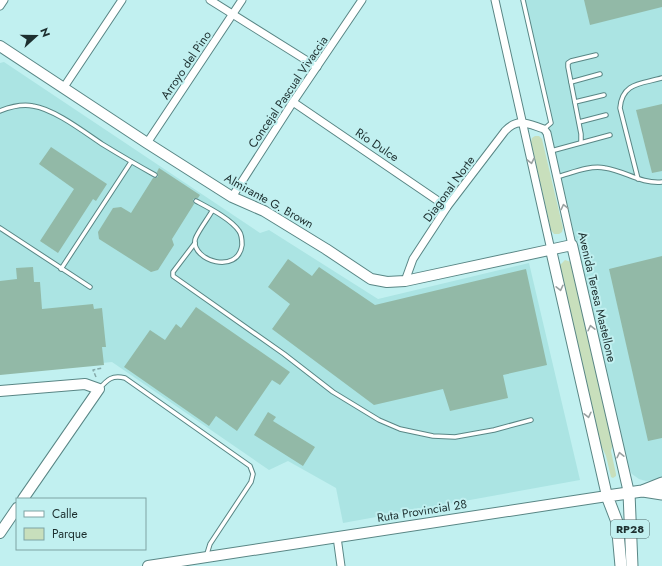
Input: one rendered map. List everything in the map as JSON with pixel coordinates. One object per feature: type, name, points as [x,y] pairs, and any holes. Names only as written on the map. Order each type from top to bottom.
[{"type":"main road","points":[[642,491],[662,483]]},
{"type":"main road","name":"Ruta Provincial 28","points":[[607,496],[642,491]]},
{"type":"main road","points":[[642,491],[662,494]]},
{"type":"main road","name":"RP28","points":[[629,493],[632,566]]},
{"type":"main road","name":"RP28","points":[[607,496],[617,522],[621,566]]},
{"type":"street","points":[[0,6],[4,0]]},
{"type":"street","points":[[64,87],[122,0]]},
{"type":"street","points":[[210,0],[317,67]]},
{"type":"street","name":"Arroyo del Pino","points":[[147,143],[242,0]]},
{"type":"street","name":"Concejal Pascual Vivaccia","points":[[232,197],[293,102],[362,0]]},
{"type":"street","points":[[496,0],[607,496]]},
{"type":"street","name":"Almirante G. Brown","points":[[0,46],[232,197],[264,211],[326,248],[371,279],[378,282],[406,281],[572,246]]},
{"type":"street","name":"Río Dulce","points":[[293,102],[447,207]]},
{"type":"street","points":[[523,122],[544,129]]},
{"type":"street","name":"Diagonal Norte","points":[[406,281],[413,259],[447,207],[505,131],[512,124],[523,122]]},
{"type":"street","name":"Avenida Teresa Mastellone","points":[[544,129],[547,133],[629,493]]},
{"type":"street","points":[[0,391],[85,384],[99,389],[24,498]]},
{"type":"street","name":"Ruta Provincial 28","points":[[148,566],[206,562],[337,537],[607,496]]},
{"type":"street","points":[[0,533],[16,509]]},
{"type":"street","points":[[337,537],[341,566]]},
{"type":"lane","points":[[523,0],[551,123],[544,129]]},
{"type":"lane","points":[[582,142],[570,82],[568,63],[596,55]]},
{"type":"lane","points":[[570,82],[600,74]]},
{"type":"lane","points":[[638,179],[620,108],[621,99],[626,90],[632,86],[662,78]]},
{"type":"lane","points":[[575,102],[604,95]]},
{"type":"lane","points":[[0,111],[8,108],[28,106],[46,110],[155,175]]},
{"type":"lane","points":[[579,122],[606,116]]},
{"type":"lane","points":[[551,151],[610,135]]},
{"type":"lane","points":[[61,269],[132,162]]},
{"type":"lane","points":[[557,177],[596,167],[606,168],[652,183],[662,182]]},
{"type":"lane","points":[[195,243],[200,252],[211,260],[225,263],[232,260],[239,254],[242,241],[240,232],[232,223],[196,201]]},
{"type":"lane","points":[[212,211],[195,239],[195,243],[173,272],[173,276],[284,354],[333,392],[379,420],[400,429],[434,436],[455,437],[494,430],[531,420]]},
{"type":"lane","points":[[0,228],[61,269],[90,286]]},
{"type":"lane","points":[[99,389],[107,380],[116,376],[125,378],[250,466],[253,474],[251,482],[210,544],[206,562]]},
{"type":"path","points":[[93,370],[102,368]]},
{"type":"shaded area","points":[[520,0],[662,0],[662,479],[646,481],[639,479],[632,474],[628,467]]},
{"type":"shaded area","points":[[4,62],[260,233],[269,230],[378,299],[529,263],[580,480],[343,523],[336,488],[288,461],[269,470],[112,362],[0,373],[0,63]]},
{"type":"green space","points":[[539,136],[542,139],[563,228],[562,232],[559,234],[554,234],[551,230],[531,142],[532,138]]},
{"type":"green space","points":[[565,260],[571,262],[613,443],[611,451],[616,476],[613,478],[611,477],[606,456],[600,443],[560,268],[560,265]]},
{"type":"building","points":[[584,0],[662,0],[662,7],[590,25]]},
{"type":"building","points":[[662,104],[662,171],[652,173],[636,110]]},
{"type":"building","points":[[51,147],[107,184],[96,201],[93,199],[58,253],[40,241],[74,189],[39,164]]},
{"type":"building","points":[[159,168],[200,195],[198,198],[193,199],[194,204],[172,239],[174,245],[158,270],[151,272],[99,239],[98,232],[113,208],[121,207],[131,213],[153,178],[158,177],[157,172]]},
{"type":"building","points":[[662,256],[662,438],[648,441],[609,269]]},
{"type":"building","points":[[288,259],[312,276],[319,267],[375,305],[526,269],[547,365],[503,375],[508,398],[450,411],[443,389],[374,405],[272,329],[290,304],[268,287]]},
{"type":"building","points":[[33,267],[34,282],[40,282],[42,309],[93,304],[94,309],[102,308],[106,347],[102,347],[104,365],[0,375],[0,281],[17,279],[16,268]]},
{"type":"building","points":[[196,307],[290,372],[280,385],[272,380],[237,431],[216,416],[209,426],[124,367],[150,330],[165,340],[176,324],[181,328]]},
{"type":"building","points":[[268,412],[276,417],[273,421],[315,447],[303,466],[254,435]]}]
